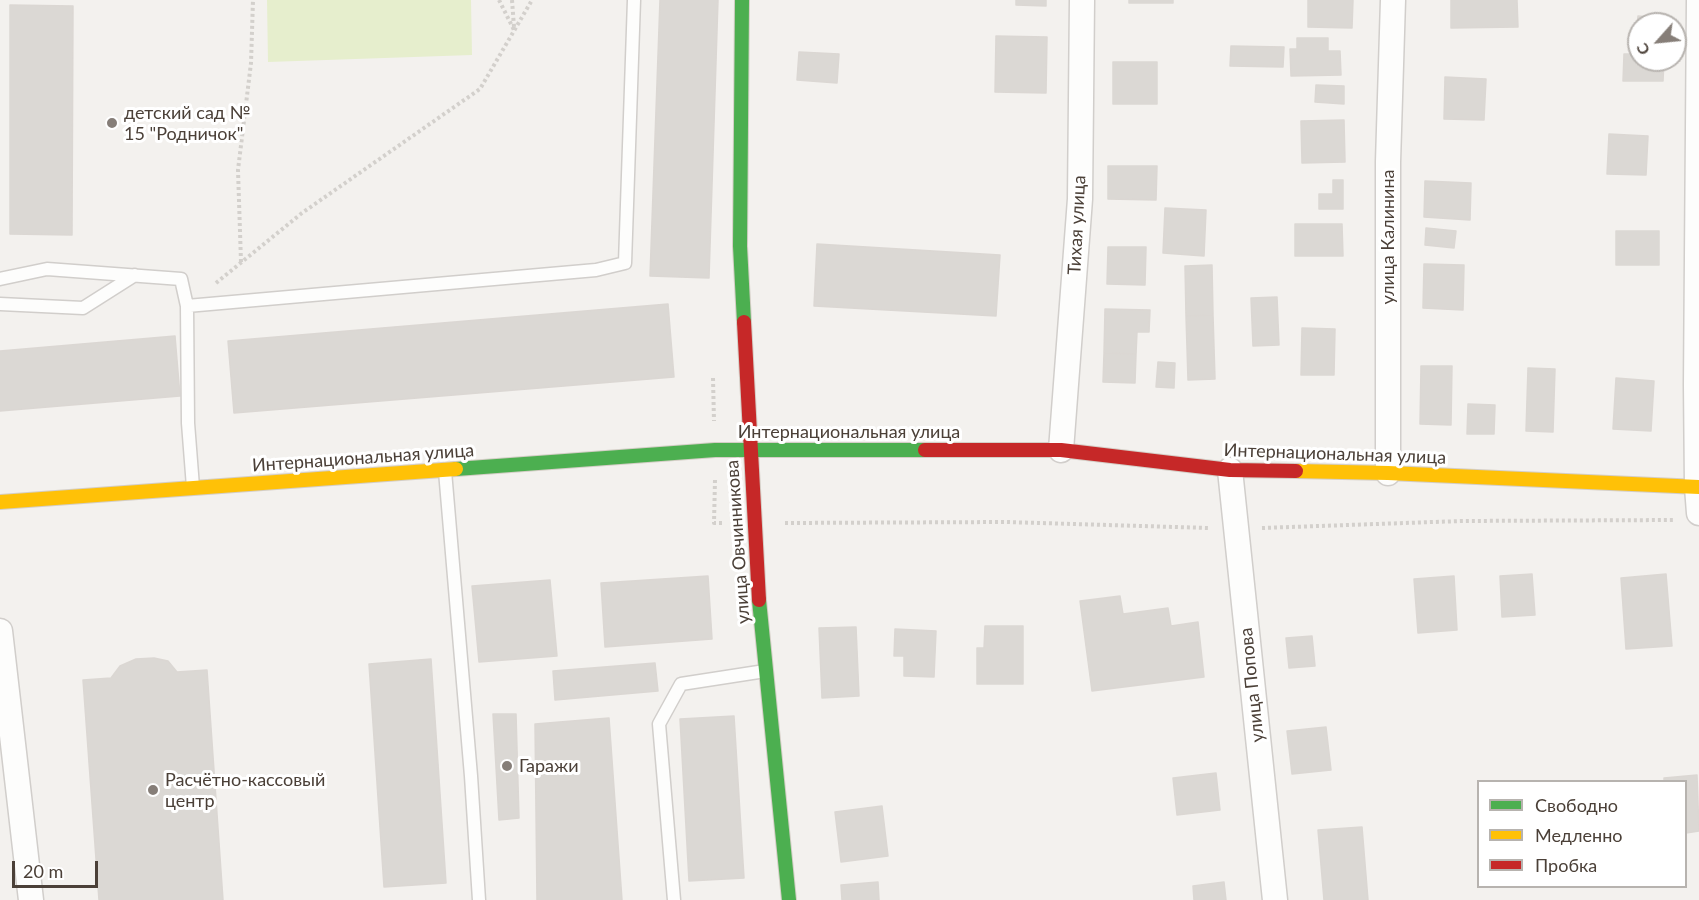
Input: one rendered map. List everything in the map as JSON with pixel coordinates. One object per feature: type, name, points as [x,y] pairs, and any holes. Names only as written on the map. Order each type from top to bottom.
[{"type":"main road","name":"улица Овчинникова","points":[[742,0],[740,246],[750,450],[759,605],[789,900]]},
{"type":"main road","name":"Интернациональная улица","points":[[0,502],[715,450],[1060,450],[1230,470],[1388,473],[1698,487]]},
{"type":"street","name":"Тихая улица","points":[[1060,450],[1080,199],[1082,0]]},
{"type":"street","name":"улица Калинина","points":[[1388,473],[1388,162],[1393,0]]},
{"type":"street","points":[[1699,0],[1696,373],[1699,513]]},
{"type":"street","name":"улица Попова","points":[[1230,470],[1275,900]]},
{"type":"street","points":[[0,631],[6,739],[31,900]]},
{"type":"lane","points":[[187,306],[596,270],[625,263],[634,0]]},
{"type":"lane","points":[[0,279],[47,269],[181,279],[187,306],[188,423],[193,488]]},
{"type":"lane","points":[[0,304],[83,308],[135,276]]},
{"type":"lane","points":[[445,471],[471,776],[479,900]]},
{"type":"lane","points":[[674,900],[659,724],[681,684],[766,671]]},
{"type":"path","points":[[241,262],[238,170],[251,63],[253,0]]},
{"type":"path","points":[[499,0],[514,30]]},
{"type":"path","points":[[512,0],[514,30]]},
{"type":"path","points":[[187,306],[302,213],[480,89],[532,0]]},
{"type":"green space","points":[[267,0],[471,0],[472,55],[268,62]]},
{"type":"building","points":[[660,0],[718,0],[709,278],[650,276]]},
{"type":"building","points":[[1016,0],[1046,0],[1046,6],[1016,5]]},
{"type":"building","points":[[1129,0],[1173,0],[1173,3],[1129,3]]},
{"type":"building","points":[[1308,0],[1353,0],[1352,28],[1308,27]]},
{"type":"building","points":[[1451,0],[1517,0],[1518,27],[1451,28]]},
{"type":"building","name":"детский сад № 15 \"Родничок\"","points":[[10,5],[73,6],[72,235],[10,234]]},
{"type":"building","points":[[996,36],[1047,37],[1046,93],[995,92]]},
{"type":"building","points":[[1297,38],[1328,38],[1328,51],[1340,51],[1341,75],[1291,76],[1290,49],[1297,49]]},
{"type":"building","points":[[1231,46],[1284,47],[1283,67],[1230,66]]},
{"type":"building","points":[[799,52],[839,54],[837,83],[797,80]]},
{"type":"building","points":[[1624,54],[1627,54],[1627,72],[1663,72],[1663,81],[1623,81]]},
{"type":"building","points":[[1113,62],[1157,62],[1157,104],[1113,104]]},
{"type":"building","points":[[1445,77],[1486,79],[1484,120],[1444,119]]},
{"type":"building","points":[[1316,85],[1344,86],[1344,104],[1315,102]]},
{"type":"building","points":[[1344,120],[1345,162],[1302,163],[1301,121]]},
{"type":"building","points":[[1609,134],[1648,136],[1646,175],[1607,174]]},
{"type":"building","points":[[1108,166],[1157,166],[1156,200],[1108,199]]},
{"type":"building","points":[[1333,180],[1343,180],[1343,209],[1319,209],[1319,194],[1333,194]]},
{"type":"building","points":[[1425,181],[1471,183],[1470,220],[1424,217]]},
{"type":"building","points":[[1165,208],[1206,210],[1204,256],[1163,253]]},
{"type":"building","points":[[1295,224],[1342,224],[1343,256],[1295,256]]},
{"type":"building","points":[[1426,228],[1456,231],[1454,248],[1425,245]]},
{"type":"building","points":[[1616,231],[1659,231],[1659,265],[1616,265]]},
{"type":"building","points":[[817,244],[1000,255],[996,316],[814,306]]},
{"type":"building","points":[[1108,247],[1146,247],[1145,285],[1107,284]]},
{"type":"building","points":[[1424,264],[1464,265],[1463,310],[1423,308]]},
{"type":"building","points":[[1212,265],[1213,315],[1186,316],[1185,266]]},
{"type":"building","points":[[1277,297],[1279,345],[1253,346],[1251,298]]},
{"type":"building","points":[[668,304],[674,377],[234,413],[228,341]]},
{"type":"building","points":[[1105,309],[1150,310],[1149,332],[1137,332],[1136,354],[1104,353]]},
{"type":"building","points":[[1213,315],[1215,379],[1188,380],[1186,316]]},
{"type":"building","points":[[1302,328],[1335,329],[1334,375],[1301,375]]},
{"type":"building","points":[[175,336],[180,396],[0,411],[0,351]]},
{"type":"building","points":[[1104,353],[1136,354],[1135,383],[1103,382]]},
{"type":"building","points":[[1158,362],[1175,363],[1174,388],[1156,387]]},
{"type":"building","points":[[1421,366],[1452,366],[1451,425],[1420,424]]},
{"type":"building","points":[[1528,368],[1555,369],[1553,432],[1526,431]]},
{"type":"building","points":[[1616,378],[1654,381],[1651,431],[1613,429]]},
{"type":"building","points":[[1468,404],[1495,405],[1494,434],[1467,434]]},
{"type":"building","points":[[1532,574],[1535,615],[1502,617],[1500,576]]},
{"type":"building","points":[[1666,574],[1672,646],[1626,649],[1621,578]]},
{"type":"building","points":[[708,576],[712,639],[605,647],[601,583]]},
{"type":"building","points":[[1454,576],[1457,630],[1418,633],[1414,579]]},
{"type":"building","points":[[550,580],[557,656],[479,662],[472,586]]},
{"type":"building","points":[[1120,596],[1123,614],[1168,608],[1171,626],[1198,622],[1204,677],[1092,691],[1080,601]]},
{"type":"building","points":[[985,626],[1023,626],[1023,684],[977,684],[977,648],[984,648]]},
{"type":"building","points":[[856,627],[859,696],[822,698],[819,628]]},
{"type":"building","points":[[895,629],[936,631],[934,677],[904,676],[904,656],[894,656]]},
{"type":"building","points":[[1312,636],[1315,666],[1289,668],[1286,638]]},
{"type":"building","name":"Расчётно-кассовый центр","points":[[154,658],[168,661],[177,672],[207,670],[223,900],[99,900],[83,680],[111,678],[120,666],[136,659]]},
{"type":"building","points":[[431,659],[446,883],[384,887],[369,664]]},
{"type":"building","points":[[655,663],[658,691],[555,700],[553,671]]},
{"type":"building","name":"Гаражи","points":[[493,714],[516,714],[519,818],[499,820]]},
{"type":"building","points":[[734,716],[744,878],[689,881],[680,719]]},
{"type":"building","points":[[609,718],[622,900],[537,900],[535,724]]},
{"type":"building","points":[[1326,727],[1331,770],[1292,774],[1287,731]]},
{"type":"building","points":[[1216,773],[1220,810],[1177,815],[1173,778]]},
{"type":"building","points":[[1697,775],[1699,831],[1687,833],[1687,780],[1664,780],[1664,778]]},
{"type":"building","points":[[882,806],[888,856],[841,862],[835,812]]},
{"type":"building","points":[[1362,827],[1368,900],[1324,900],[1318,830]]},
{"type":"building","points":[[878,882],[879,900],[842,900],[841,885]]},
{"type":"building","points":[[1224,882],[1226,900],[1194,900],[1193,886]]},
{"type":"traffic: fast","points":[[742,0],[740,246],[744,322]]},
{"type":"traffic: fast","points":[[456,469],[715,450],[925,450]]},
{"type":"traffic: fast","points":[[759,600],[789,900]]},
{"type":"traffic: slow","points":[[0,502],[456,469]]},
{"type":"traffic: slow","points":[[1296,471],[1699,487]]},
{"type":"traffic: jam","points":[[744,322],[759,600]]},
{"type":"traffic: jam","points":[[925,450],[1061,450],[1230,470],[1296,471]]},
{"type":"place","name":"детский сад № 15 \"Родничок\"","points":[[112,123]]},
{"type":"place","name":"Гаражи","points":[[507,766]]},
{"type":"place","name":"Расчётно-кассовый центр","points":[[153,790]]}]
